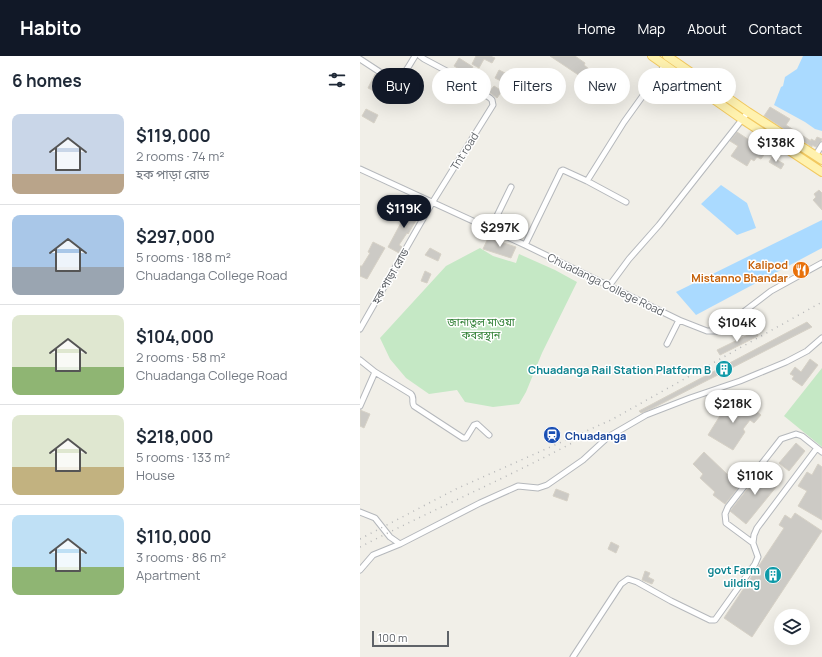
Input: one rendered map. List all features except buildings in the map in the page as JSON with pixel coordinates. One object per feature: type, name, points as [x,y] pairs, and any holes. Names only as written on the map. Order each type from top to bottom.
[{"type":"main road","points":[[652,56],[669,68]]},
{"type":"main road","points":[[665,65],[669,57],[685,68]]},
{"type":"main road","points":[[721,104],[822,172]]},
{"type":"main road","points":[[736,104],[822,160]]},
{"type":"street","points":[[360,59],[394,80],[402,76],[415,56]]},
{"type":"street","name":"Tnt road","points":[[420,56],[456,76],[490,98],[493,102],[492,107],[432,203]]},
{"type":"street","points":[[587,181],[624,122],[665,65]]},
{"type":"street","points":[[609,286],[630,259],[660,225],[748,112]]},
{"type":"street","points":[[815,156],[822,145]]},
{"type":"street","name":"Chuadanga College Road","points":[[360,169],[525,245],[680,320],[707,331],[716,331],[723,328],[771,291],[822,263]]},
{"type":"street","points":[[525,245],[561,171],[565,170],[626,202]]},
{"type":"street","points":[[490,230],[511,187]]},
{"type":"street","name":"হক পাড়া রোড","points":[[360,329],[432,203]]},
{"type":"street","points":[[667,344],[680,320]]},
{"type":"street","points":[[360,570],[373,555],[400,544],[480,503],[518,486],[538,488],[547,485],[583,460],[608,437],[646,415],[740,381],[786,362],[807,352],[822,338]]},
{"type":"street","points":[[360,360],[375,372],[411,394],[413,397],[412,403],[414,406],[463,438],[466,438],[476,424],[489,434]]},
{"type":"street","points":[[360,406],[375,372]]},
{"type":"street","points":[[753,543],[726,523],[726,510],[781,439],[796,434],[802,436],[822,452]]},
{"type":"street","points":[[573,657],[623,581],[628,578],[710,620],[715,620],[755,564],[758,557],[753,543],[757,528],[817,448]]},
{"type":"street","points":[[360,512],[375,518],[390,537],[400,544]]},
{"type":"green space","name":"জানাতুল মাওয়া কবরস্থান","points":[[480,248],[493,256],[516,263],[519,254],[555,270],[577,282],[519,404],[493,407],[465,402],[457,390],[429,394],[406,378],[390,359],[380,338],[446,266]]},
{"type":"green space","points":[[822,368],[822,447],[784,416]]},
{"type":"water","points":[[803,56],[822,56],[822,131],[815,129],[774,105],[781,87],[783,86],[785,77],[797,69]]},
{"type":"water","points":[[721,185],[747,203],[756,228],[737,235],[701,204]]},
{"type":"water","points":[[822,220],[822,248],[696,315],[676,292]]},
{"type":"railway","points":[[360,539],[456,489],[611,420],[822,302]]},
{"type":"railway","points":[[360,547],[572,443]]},
{"type":"place","name":"Kalipod Mistanno Bhandar","points":[[801,270]]},
{"type":"place","name":"Chuadanga Rail Station Platform B","points":[[724,369]]},
{"type":"place","name":"Chuadanga","points":[[552,435]]},
{"type":"place","name":"govt Farm uilding","points":[[773,575]]}]
